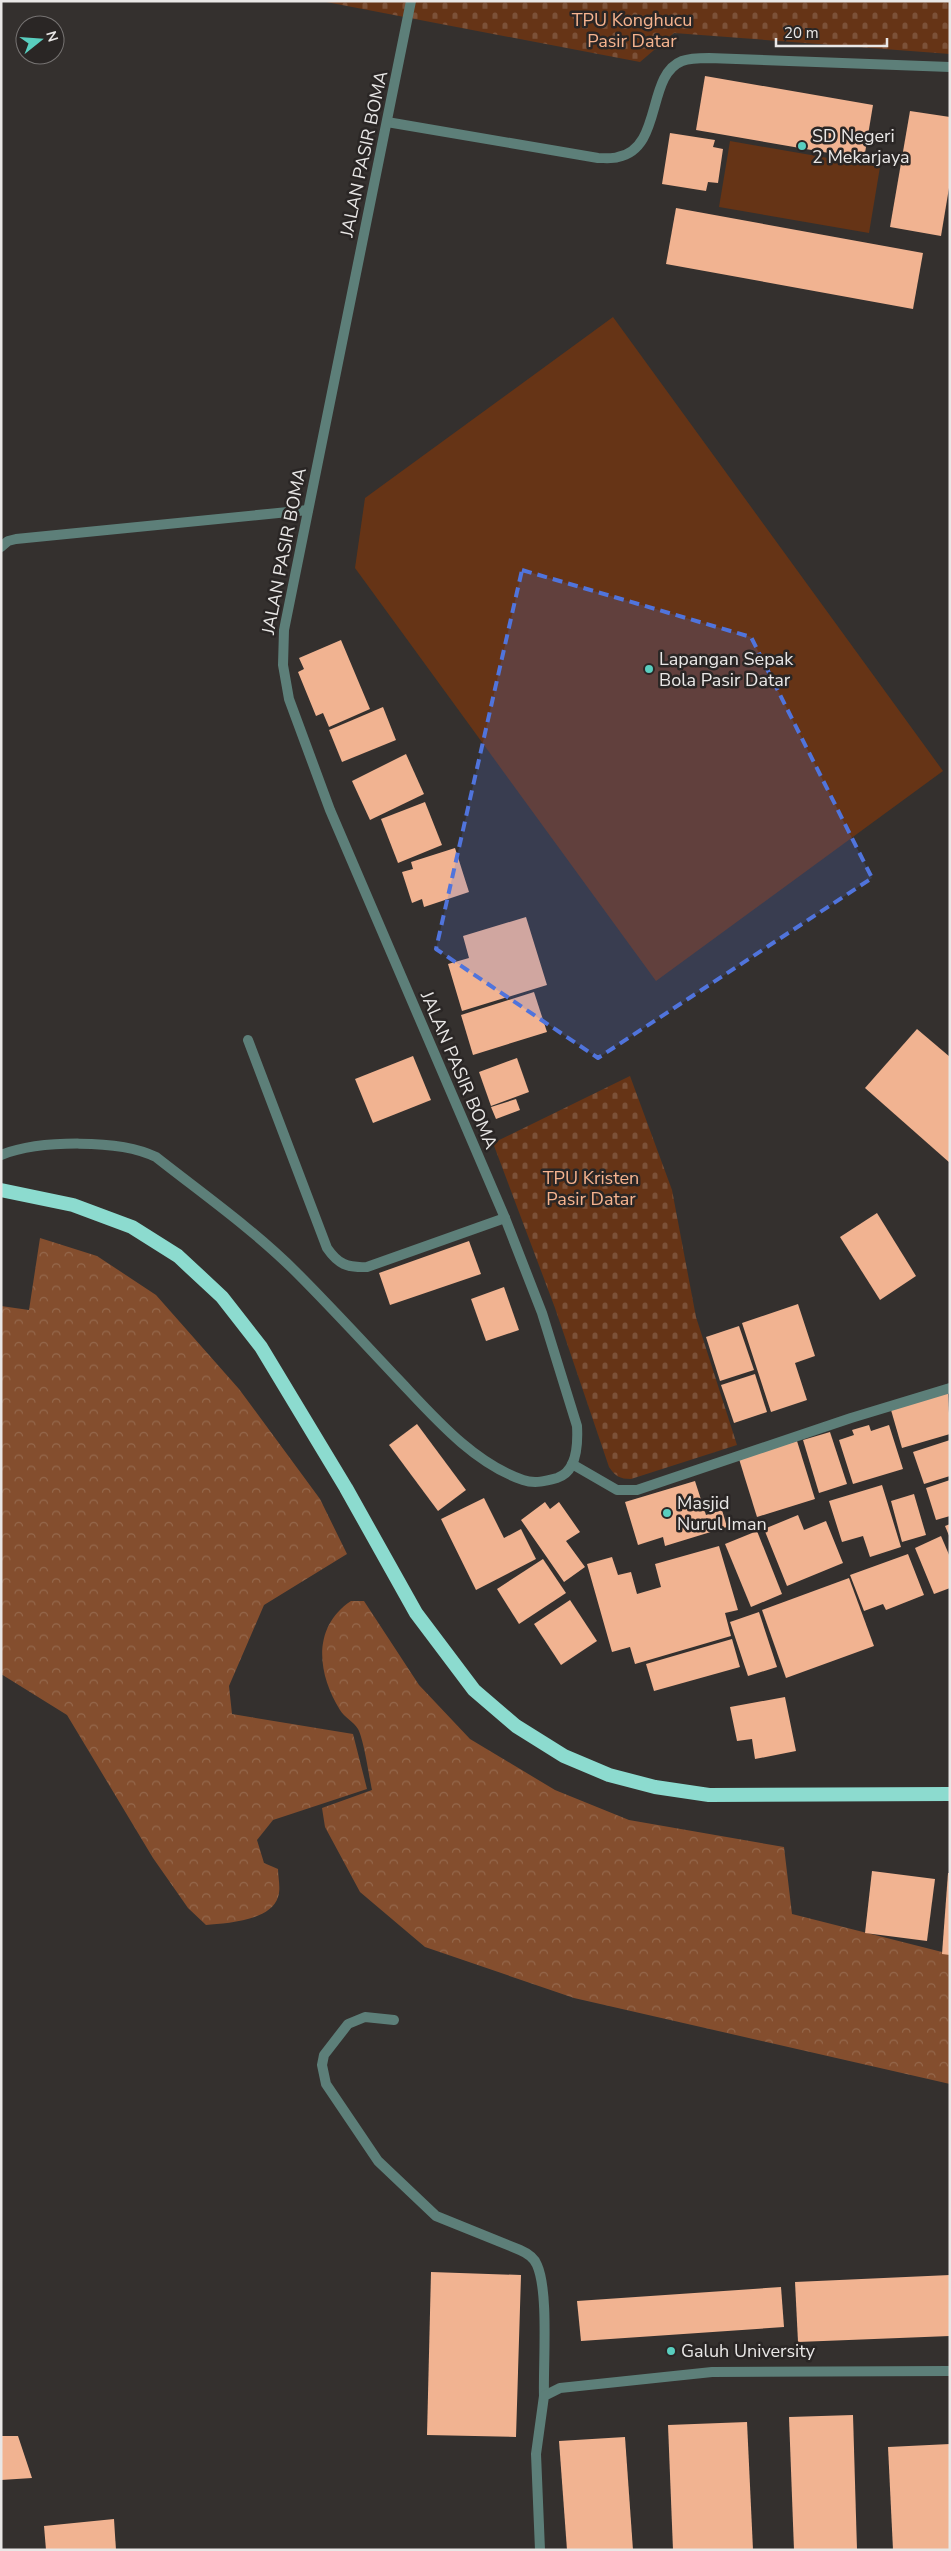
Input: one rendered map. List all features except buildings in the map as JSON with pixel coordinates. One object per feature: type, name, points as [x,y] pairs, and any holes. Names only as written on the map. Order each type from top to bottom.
[{"type":"highway","points":[[1,1190],[73,1205],[132,1227],[178,1256],[222,1297],[261,1347],[346,1488],[416,1613],[474,1690],[516,1726],[564,1756],[609,1775],[655,1787],[709,1794],[950,1794]]},
{"type":"street","name":"JALAN PASIR BOMA","points":[[411,1],[284,630],[283,665],[289,699],[330,810],[505,1218],[542,1313],[577,1426],[579,1445],[572,1464]]},
{"type":"street","points":[[387,122],[598,158],[619,157],[634,150],[644,138],[666,74],[682,61],[709,58],[950,67]]},
{"type":"street","points":[[1,548],[8,541],[16,539],[308,510]]},
{"type":"street","points":[[248,1040],[328,1248],[343,1265],[367,1267],[505,1218]]},
{"type":"street","points":[[1,1155],[29,1146],[45,1144],[133,1148],[156,1156],[276,1253],[434,1417],[477,1454],[502,1470],[525,1481],[543,1482],[561,1477],[572,1464],[617,1490],[636,1490],[851,1418],[950,1388]]},
{"type":"street","points":[[394,2020],[365,2017],[348,2024],[324,2056],[322,2065],[326,2084],[378,2161],[436,2216],[520,2250],[536,2263],[543,2293],[544,2396],[536,2454],[540,2550]]},
{"type":"street","points":[[544,2396],[560,2388],[712,2372],[950,2371]]},
{"type":"highlighted area","points":[[522,570],[751,637],[872,878],[598,1058],[436,949]]},
{"type":"green space","name":"TPU Konghucu Pasir Datar","points":[[321,1],[950,1],[950,54],[674,33],[640,62]]},
{"type":"green space","points":[[730,141],[880,167],[869,233],[719,207]]},
{"type":"green space","name":"Lapangan Sepak Bola Pasir Datar","points":[[613,317],[943,771],[656,981],[355,568],[365,498]]},
{"type":"green space","name":"TPU Kristen Pasir Datar","points":[[630,1076],[672,1190],[696,1317],[737,1445],[631,1479],[618,1476],[609,1467],[555,1308],[493,1143]]},
{"type":"green space","points":[[40,1238],[97,1256],[156,1295],[239,1389],[320,1499],[347,1554],[264,1605],[229,1686],[232,1714],[353,1734],[367,1789],[273,1820],[257,1840],[264,1863],[278,1869],[279,1894],[274,1905],[257,1916],[206,1925],[188,1908],[153,1858],[67,1715],[1,1674],[1,1306],[29,1310]]},
{"type":"green space","points":[[351,1601],[364,1601],[419,1685],[470,1739],[555,1790],[629,1820],[784,1847],[792,1914],[950,1954],[950,2084],[574,1998],[425,1947],[360,1892],[325,1827],[322,1808],[372,1790],[360,1734],[356,1726],[340,1710],[332,1696],[323,1666],[322,1651],[324,1637],[338,1612]]},
{"type":"place","name":"SD Negeri 2 Mekarjaya","points":[[802,146]]},
{"type":"place","name":"Lapangan Sepak Bola Pasir Datar","points":[[649,669]]},
{"type":"place","name":"Masjid Nurul Iman","points":[[667,1513]]},
{"type":"place","name":"Galuh University","points":[[671,2351]]}]
